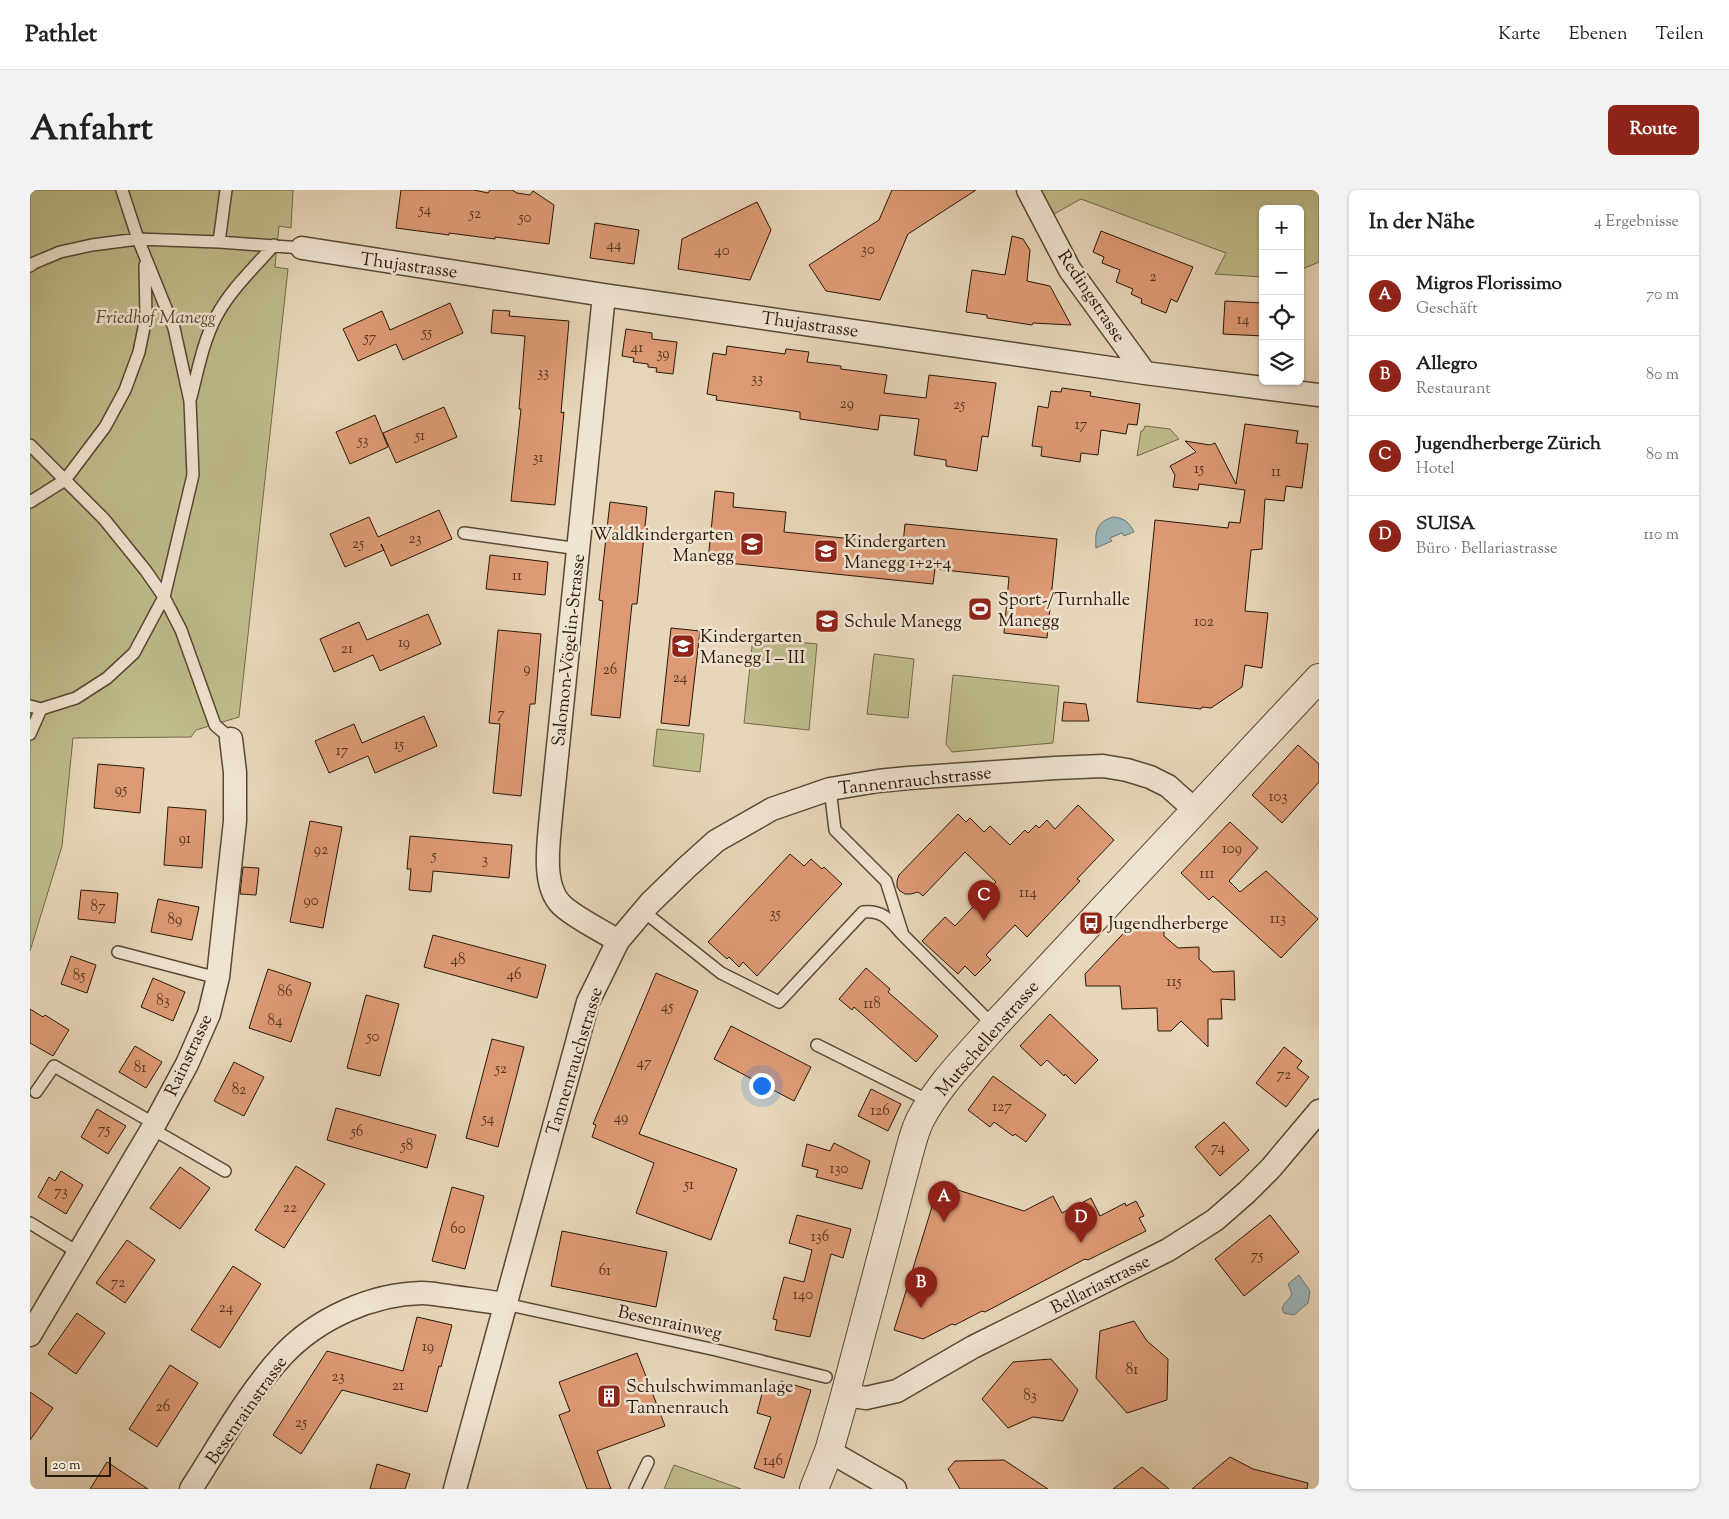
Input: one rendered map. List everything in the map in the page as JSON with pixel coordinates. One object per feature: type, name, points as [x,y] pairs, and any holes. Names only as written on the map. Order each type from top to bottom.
[{"type":"street","name":"Redingstrasse","points":[[1028,190],[1070,270],[1145,373]]},
{"type":"street","name":"Thujastrasse","points":[[302,248],[604,295],[1145,373],[1319,395]]},
{"type":"street","name":"Salomon-Vögelin-Strasse","points":[[604,295],[547,869],[552,889],[563,907],[618,941]]},
{"type":"street","name":"Mutschellenstrasse","points":[[814,1489],[829,1452],[835,1386],[909,1153],[920,1122],[930,1102],[954,1071],[994,1026],[1319,678]]},
{"type":"street","name":"Rainstrasse","points":[[30,1335],[153,1127],[187,1064],[209,1014],[218,976],[235,821],[235,772],[231,739]]},
{"type":"street","name":"Tannenrauchstrasse","points":[[455,1489],[588,1002],[618,941],[643,911],[686,868],[716,841],[772,809],[830,789],[878,781],[1064,767],[1103,766],[1127,770],[1156,780],[1168,786],[1196,810]]},
{"type":"street","name":"Bellariastrasse","points":[[835,1386],[866,1398],[897,1391],[973,1348],[1178,1244],[1215,1220],[1247,1192],[1271,1168],[1319,1111]]},
{"type":"street","name":"Besenrainstrasse","points":[[191,1489],[244,1407],[283,1355],[301,1338],[328,1321],[355,1307],[390,1296],[423,1293],[505,1304]]},
{"type":"street","points":[[829,1452],[895,1489]]},
{"type":"lane","points":[[35,707],[76,698],[107,678],[134,653],[164,597],[193,475],[190,401],[174,328],[144,255],[122,190]]},
{"type":"lane","points":[[219,242],[226,190]]},
{"type":"lane","points":[[30,266],[34,262],[60,252],[92,245],[138,239],[302,248]]},
{"type":"lane","points":[[190,401],[204,347],[217,316],[240,282],[274,245]]},
{"type":"lane","points":[[30,502],[65,480],[105,427],[125,390],[139,352],[146,318],[144,255]]},
{"type":"lane","points":[[30,445],[104,518],[164,597],[181,630],[214,724],[231,739]]},
{"type":"lane","points":[[464,533],[579,548]]},
{"type":"lane","points":[[30,718],[35,707]]},
{"type":"lane","points":[[30,734],[35,707]]},
{"type":"lane","points":[[830,789],[835,830],[886,881],[903,935]]},
{"type":"lane","points":[[643,911],[721,973],[779,1002],[863,912],[874,911],[887,918],[994,1026]]},
{"type":"lane","points":[[118,952],[206,975],[218,976]]},
{"type":"lane","points":[[817,1044],[930,1102]]},
{"type":"lane","points":[[36,1092],[54,1066],[225,1171]]},
{"type":"lane","points":[[30,1223],[79,1254]]},
{"type":"lane","name":"Besenrainweg","points":[[505,1304],[716,1350],[835,1386]]},
{"type":"lane","points":[[635,1489],[648,1462]]},
{"type":"green space","name":"Friedhof Manegg","points":[[30,190],[293,190],[291,228],[279,226],[275,267],[288,269],[239,717],[196,730],[191,737],[73,738],[62,846],[30,951]]},
{"type":"green space","points":[[1041,190],[1319,190],[1319,262],[1304,268],[1304,205],[1259,205],[1259,277],[1215,274],[1226,253],[1081,199],[1054,214]]},
{"type":"green space","points":[[1145,426],[1170,429],[1179,439],[1137,456],[1141,431],[1143,431]]},
{"type":"green space","points":[[753,637],[817,644],[809,730],[744,723]]},
{"type":"green space","points":[[874,654],[914,659],[908,718],[867,714]]},
{"type":"green space","points":[[953,675],[1059,686],[1053,743],[952,752],[946,744]]},
{"type":"green space","points":[[657,729],[704,734],[700,772],[653,766]]},
{"type":"green space","points":[[674,1465],[741,1489],[664,1489]]},
{"type":"water","points":[[1113,517],[1126,521],[1134,532],[1124,536],[1122,533],[1110,538],[1112,541],[1096,548],[1096,532],[1098,528],[1107,519]]},
{"type":"water","points":[[1299,1275],[1310,1291],[1308,1303],[1294,1315],[1284,1313],[1282,1309],[1292,1294],[1288,1284]]},
{"type":"building","points":[[401,190],[474,190],[488,193],[490,190],[512,190],[517,193],[530,195],[533,191],[554,205],[549,244],[396,228]]},
{"type":"building","points":[[892,190],[976,190],[908,234],[880,300],[826,291],[809,265],[879,220]]},
{"type":"building","points":[[757,202],[771,230],[750,280],[678,269],[682,239]]},
{"type":"building","points":[[595,223],[639,230],[634,264],[590,258]]},
{"type":"building","points":[[1101,231],[1193,267],[1177,302],[1171,299],[1166,313],[1141,303],[1142,299],[1131,294],[1133,289],[1116,282],[1120,270],[1102,263],[1104,257],[1093,252]]},
{"type":"building","points":[[1012,236],[1023,239],[1030,250],[1027,281],[1050,286],[1071,325],[1033,323],[1032,325],[987,318],[987,315],[966,312],[972,270],[1005,275]]},
{"type":"building","points":[[1225,301],[1259,303],[1259,336],[1223,334]]},
{"type":"building","points":[[450,303],[463,333],[403,360],[396,344],[358,361],[343,329],[382,311],[390,330]]},
{"type":"building","points":[[493,310],[510,311],[509,316],[569,321],[561,413],[564,412],[555,505],[511,501],[521,409],[519,409],[525,336],[491,333]]},
{"type":"building","points":[[626,329],[652,333],[652,339],[677,342],[673,374],[656,372],[657,368],[648,367],[648,364],[633,362],[634,358],[622,356]]},
{"type":"building","points":[[727,346],[785,354],[786,349],[809,352],[807,362],[841,366],[841,369],[887,375],[884,393],[926,398],[929,375],[996,383],[988,437],[982,436],[977,471],[946,466],[946,460],[914,455],[919,419],[880,415],[878,430],[800,419],[800,412],[716,400],[717,396],[707,394],[713,353],[726,355]]},
{"type":"building","points":[[1062,388],[1091,392],[1090,396],[1140,404],[1137,425],[1128,424],[1126,434],[1101,430],[1098,455],[1081,453],[1080,462],[1041,456],[1042,447],[1032,446],[1038,406],[1048,408],[1051,391],[1061,392]]},
{"type":"building","points":[[444,407],[457,437],[396,463],[383,433]]},
{"type":"building","points":[[375,415],[388,447],[350,464],[336,432]]},
{"type":"building","points":[[1245,424],[1298,431],[1296,443],[1308,444],[1302,488],[1286,486],[1284,501],[1265,499],[1262,549],[1251,550],[1245,611],[1268,613],[1262,668],[1245,665],[1242,687],[1211,708],[1202,707],[1201,709],[1137,702],[1155,520],[1228,528],[1229,522],[1240,523],[1245,490],[1199,484],[1198,490],[1173,487],[1175,475],[1170,466],[1196,452],[1185,441],[1210,445],[1215,443],[1236,484]]},
{"type":"building","points":[[715,491],[734,493],[733,507],[786,512],[784,532],[903,544],[905,524],[1057,539],[1047,638],[1004,633],[1009,577],[935,569],[933,584],[708,561]]},
{"type":"building","points":[[610,502],[647,507],[637,604],[632,604],[620,718],[591,715],[603,601],[599,600]]},
{"type":"building","points":[[439,510],[452,539],[391,566],[384,550],[345,567],[330,534],[369,517],[378,537]]},
{"type":"building","points":[[490,555],[548,562],[545,595],[486,589]]},
{"type":"building","points":[[428,614],[441,644],[380,671],[373,655],[334,672],[320,639],[359,622],[367,640]]},
{"type":"building","points":[[671,628],[700,631],[689,726],[661,723]]},
{"type":"building","points":[[498,630],[541,634],[535,704],[530,704],[521,796],[493,793],[500,724],[489,723]]},
{"type":"building","points":[[1064,702],[1086,704],[1089,721],[1062,721]]},
{"type":"building","points":[[424,716],[437,746],[375,773],[368,756],[329,773],[315,741],[354,724],[362,743]]},
{"type":"building","points":[[1298,745],[1319,764],[1319,782],[1282,823],[1252,795]]},
{"type":"building","points":[[98,764],[144,768],[140,813],[94,808]]},
{"type":"building","points":[[1078,805],[1114,840],[1077,879],[1080,881],[1027,937],[1015,925],[986,955],[991,960],[975,976],[965,966],[958,974],[922,941],[945,917],[955,926],[996,882],[965,852],[923,896],[918,892],[905,894],[900,891],[897,887],[899,875],[958,814],[966,822],[970,818],[984,832],[990,826],[1010,845],[1025,830],[1028,833],[1036,825],[1039,828],[1047,820],[1055,829]]},
{"type":"building","points":[[168,807],[206,810],[202,868],[164,865]]},
{"type":"building","points":[[310,821],[342,827],[323,928],[290,922]]},
{"type":"building","points":[[1230,822],[1258,848],[1229,881],[1240,892],[1266,871],[1318,919],[1281,958],[1213,896],[1209,900],[1181,873]]},
{"type":"building","points":[[410,836],[512,845],[509,878],[433,871],[431,892],[409,890],[411,869],[407,869]]},
{"type":"building","points":[[790,854],[804,866],[811,859],[822,869],[824,867],[842,884],[757,976],[743,962],[739,967],[729,957],[727,959],[708,942]]},
{"type":"building","points":[[243,867],[259,868],[256,895],[240,894]]},
{"type":"building","points":[[81,890],[118,893],[115,923],[78,919]]},
{"type":"building","points":[[158,899],[199,907],[192,940],[151,932]]},
{"type":"building","points":[[1137,919],[1143,925],[1164,924],[1164,936],[1178,948],[1199,947],[1199,959],[1213,972],[1234,971],[1235,1000],[1221,999],[1222,1019],[1208,1019],[1208,1047],[1181,1021],[1171,1031],[1158,1031],[1157,1008],[1122,1009],[1120,986],[1086,986],[1085,974]]},
{"type":"building","points":[[433,935],[546,965],[537,998],[424,967]]},
{"type":"building","points":[[71,956],[96,965],[87,993],[61,984]]},
{"type":"building","points":[[866,968],[890,989],[888,992],[938,1036],[916,1062],[854,1007],[852,1010],[839,999]]},
{"type":"building","points":[[268,969],[311,983],[291,1042],[249,1028]]},
{"type":"building","points":[[656,973],[698,991],[639,1134],[737,1169],[711,1240],[636,1213],[654,1163],[592,1137],[596,1125],[593,1124]]},
{"type":"building","points":[[153,978],[185,992],[173,1021],[141,1007]]},
{"type":"building","points":[[366,995],[399,1004],[380,1076],[347,1068]]},
{"type":"building","points":[[30,1009],[43,1017],[45,1015],[69,1030],[53,1056],[30,1043]]},
{"type":"building","points":[[1050,1014],[1098,1060],[1075,1084],[1047,1060],[1041,1066],[1020,1046]]},
{"type":"building","points":[[731,1026],[811,1067],[794,1101],[714,1059]]},
{"type":"building","points":[[492,1039],[524,1047],[498,1147],[466,1138]]},
{"type":"building","points":[[135,1046],[162,1062],[146,1088],[119,1072]]},
{"type":"building","points":[[1284,1047],[1302,1061],[1297,1068],[1309,1077],[1286,1107],[1256,1083]]},
{"type":"building","points":[[234,1062],[264,1077],[244,1116],[214,1101]]},
{"type":"building","points":[[993,1076],[1046,1115],[1026,1142],[1015,1134],[1013,1136],[994,1122],[990,1127],[968,1110]]},
{"type":"building","points":[[871,1089],[901,1104],[888,1131],[858,1116]]},
{"type":"building","points":[[336,1108],[436,1135],[427,1168],[327,1140]]},
{"type":"building","points":[[97,1109],[126,1126],[108,1154],[81,1137]]},
{"type":"building","points":[[1224,1122],[1249,1150],[1220,1176],[1195,1147]]},
{"type":"building","points":[[834,1143],[870,1161],[862,1189],[816,1177],[818,1170],[802,1166],[807,1144],[830,1151]]},
{"type":"building","points":[[296,1166],[325,1184],[284,1248],[255,1230]]},
{"type":"building","points":[[180,1167],[210,1188],[180,1229],[150,1208]]},
{"type":"building","points":[[61,1171],[83,1185],[66,1214],[38,1197],[49,1177],[55,1181]]},
{"type":"building","points":[[939,1184],[1024,1211],[1053,1196],[1062,1213],[1091,1198],[1100,1216],[1125,1203],[1126,1206],[1136,1201],[1144,1216],[1139,1218],[1146,1231],[1088,1260],[1085,1259],[985,1312],[982,1311],[955,1325],[952,1324],[923,1339],[894,1330]]},
{"type":"building","points":[[452,1187],[484,1196],[465,1269],[432,1261]]},
{"type":"building","points":[[797,1215],[851,1229],[843,1258],[831,1254],[810,1337],[775,1330],[777,1320],[773,1319],[784,1277],[804,1282],[812,1250],[789,1243]]},
{"type":"building","points":[[1270,1215],[1299,1252],[1244,1296],[1215,1259]]},
{"type":"building","points":[[562,1231],[667,1252],[656,1307],[551,1286]]},
{"type":"building","points":[[127,1240],[155,1260],[125,1303],[96,1283]]},
{"type":"building","points":[[233,1266],[261,1284],[220,1348],[191,1330]]},
{"type":"building","points":[[77,1313],[105,1333],[76,1374],[48,1354]]},
{"type":"building","points":[[417,1317],[452,1325],[427,1412],[342,1390],[301,1454],[273,1435],[327,1351],[403,1371]]},
{"type":"building","points":[[1134,1321],[1147,1341],[1168,1359],[1167,1400],[1127,1413],[1096,1378],[1100,1331]]},
{"type":"building","name":"Schulschwimmanlage Tannenrauch","points":[[637,1353],[665,1426],[597,1451],[611,1489],[587,1489],[559,1415],[570,1411],[559,1382]]},
{"type":"building","points":[[1051,1359],[1078,1390],[1063,1421],[1033,1417],[1008,1428],[982,1399],[1013,1362]]},
{"type":"building","points":[[170,1365],[198,1383],[157,1447],[129,1429]]},
{"type":"building","points":[[781,1381],[811,1390],[784,1478],[754,1468],[771,1417],[757,1413],[764,1386],[778,1390]]},
{"type":"building","points":[[30,1392],[53,1408],[30,1440]]},
{"type":"building","points":[[1230,1457],[1253,1469],[1308,1483],[1307,1489],[1192,1489]]},
{"type":"building","points":[[1004,1460],[1048,1489],[960,1489],[948,1469],[955,1461]]},
{"type":"building","points":[[107,1462],[148,1489],[90,1489]]},
{"type":"building","points":[[377,1464],[410,1474],[405,1489],[370,1489]]},
{"type":"building","points":[[1142,1467],[1169,1489],[1113,1489]]},
{"type":"place","name":"Waldkindergarten Manegg","points":[[752,544]]},
{"type":"place","name":"Kindergarten Manegg 1+2+4","points":[[826,551]]},
{"type":"place","name":"Sport-/Turnhalle Manegg","points":[[980,609]]},
{"type":"place","name":"Schule Manegg","points":[[827,621]]},
{"type":"place","name":"Kindergarten Manegg I – III","points":[[683,646]]},
{"type":"place","name":"Jugendherberge Zürich","points":[[984,921]]},
{"type":"place","name":"Jugendherberge","points":[[1091,923]]},
{"type":"place","name":"Migros Florissimo","points":[[944,1222]]},
{"type":"place","name":"SUISA","points":[[1081,1243]]},
{"type":"place","name":"Allegro","points":[[921,1308]]},
{"type":"place","name":"Schulschwimmanlage Tannenrauch","points":[[609,1396]]}]
